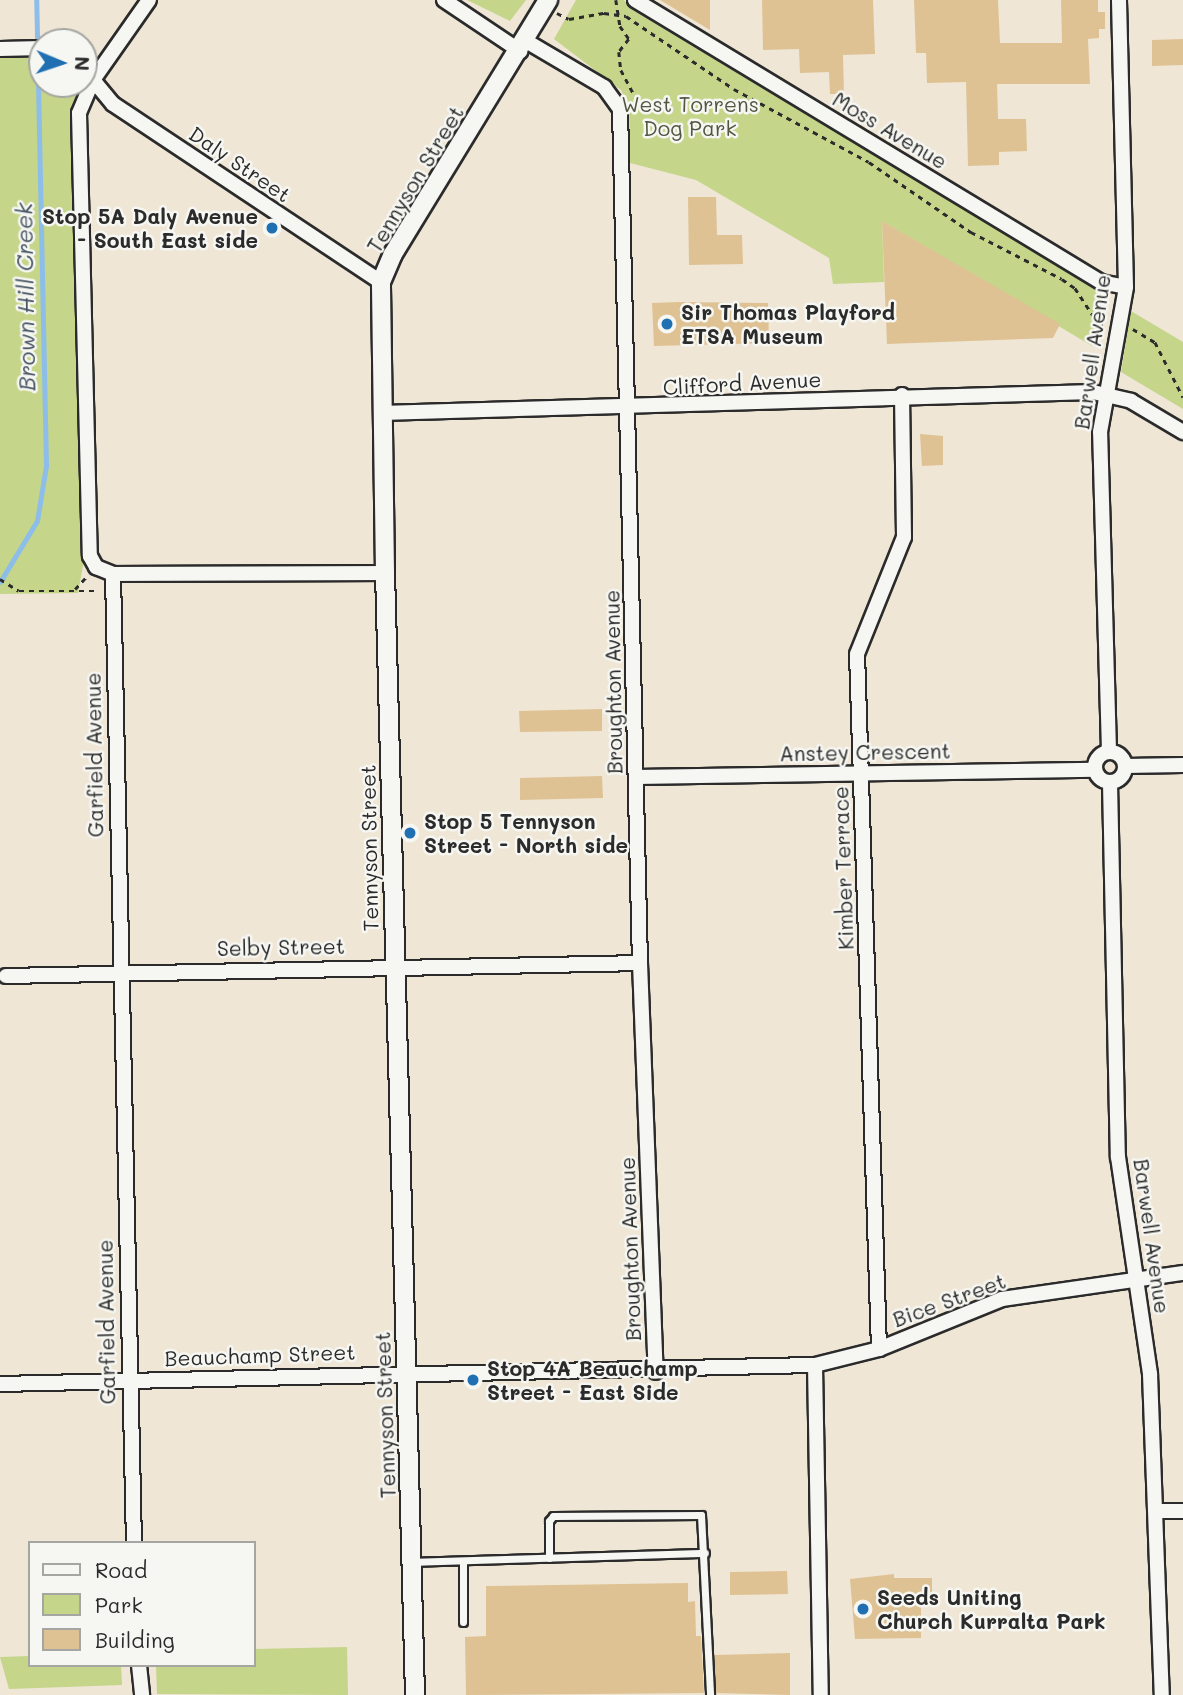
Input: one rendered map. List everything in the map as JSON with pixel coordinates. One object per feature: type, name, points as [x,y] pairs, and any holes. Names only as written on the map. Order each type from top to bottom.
[{"type":"street","points":[[98,63],[149,0]]},
{"type":"street","name":"Broughton Avenue","points":[[444,0],[523,46],[604,87],[620,109],[640,963],[656,1372]]},
{"type":"street","name":"Tennyson Street","points":[[415,1695],[381,414],[381,282],[393,254],[523,46],[548,0]]},
{"type":"street","name":"Moss Avenue","points":[[635,0],[1101,282],[1126,287]]},
{"type":"street","name":"Barwell Avenue","points":[[1110,751],[1100,432],[1126,287],[1119,0]]},
{"type":"street","name":"Tennyson Street","points":[[523,46],[561,8]]},
{"type":"street","points":[[5,49],[28,48]]},
{"type":"street","name":"Daly Street","points":[[98,87],[113,104],[381,282]]},
{"type":"street","points":[[83,98],[79,113],[88,538],[96,567],[113,574],[385,573]]},
{"type":"street","name":"Clifford Avenue","points":[[381,414],[629,409],[902,396],[1105,394],[1131,401],[1183,432]]},
{"type":"street","name":"Kimber Terrace","points":[[879,1349],[857,654],[904,537],[902,396]]},
{"type":"street","name":"Garfield Avenue","points":[[113,574],[128,1380],[134,1541]]},
{"type":"street","points":[[1110,751],[1122,757],[1126,766],[1119,779],[1110,783],[1100,779],[1095,769],[1100,755],[1110,751]]},
{"type":"street","points":[[1126,766],[1183,765]]},
{"type":"street","name":"Anstey Crescent","points":[[636,777],[1095,769]]},
{"type":"street","name":"Barwell Avenue","points":[[1110,783],[1118,1157],[1139,1279],[1150,1374],[1162,1695]]},
{"type":"street","name":"Selby Street","points":[[6,976],[395,965],[640,963]]},
{"type":"street","name":"Bice Street","points":[[815,1365],[879,1349],[1002,1298],[1183,1273]]},
{"type":"street","points":[[815,1365],[821,1695]]},
{"type":"street","name":"Beauchamp Street","points":[[0,1384],[406,1372],[656,1372],[815,1365]]},
{"type":"street","points":[[1157,1511],[1183,1511]]},
{"type":"street","points":[[139,1667],[139,1692]]},
{"type":"lane","points":[[549,1558],[549,1521],[553,1516],[697,1513],[703,1520],[710,1695]]},
{"type":"lane","points":[[412,1562],[705,1553]]},
{"type":"lane","points":[[463,1561],[463,1622]]},
{"type":"path","points":[[616,0],[617,12],[629,39],[619,52],[621,68],[634,94]]},
{"type":"path","points":[[561,8],[583,20],[617,12],[734,89],[869,162],[971,232],[1062,279],[1074,288],[1098,323],[1111,326]]},
{"type":"path","points":[[616,75],[621,68]]},
{"type":"path","points":[[1128,328],[1155,342],[1183,397]]},
{"type":"path","points":[[74,591],[89,574]]},
{"type":"path","points":[[0,579],[19,591],[112,590]]},
{"type":"green space","points":[[467,0],[526,0],[510,21]]},
{"type":"green space","name":"West Torrens Dog Park","points":[[576,0],[624,0],[634,11],[1094,288],[1104,309],[1092,346],[882,221],[884,282],[833,284],[829,258],[696,180],[630,163],[629,106],[621,90],[554,39]]},
{"type":"green space","points":[[0,50],[28,50],[28,98],[86,98],[79,114],[88,538],[78,593],[0,594]]},
{"type":"green space","points":[[1131,311],[1183,342],[1183,409],[1121,372]]},
{"type":"green space","points":[[347,1647],[348,1695],[157,1694],[156,1667],[256,1667],[256,1649]]},
{"type":"green space","points":[[28,1656],[28,1667],[121,1667],[122,1685],[9,1689],[0,1657]]},
{"type":"building","points":[[660,0],[710,0],[710,30]]},
{"type":"building","points":[[762,0],[873,0],[875,54],[843,55],[844,94],[830,94],[829,72],[800,73],[799,49],[763,50]]},
{"type":"building","points":[[914,0],[998,0],[1000,43],[1062,43],[1061,0],[1098,0],[1098,12],[1105,12],[1105,29],[1099,29],[1099,38],[1088,39],[1090,84],[997,84],[998,119],[1026,119],[1027,151],[999,152],[999,165],[968,166],[966,82],[927,83],[926,53],[916,53]]},
{"type":"building","points":[[1183,39],[1183,65],[1152,66],[1152,40]]},
{"type":"building","points":[[688,197],[716,197],[717,235],[742,235],[743,264],[689,265]]},
{"type":"building","points":[[882,221],[1060,324],[1053,338],[887,344]]},
{"type":"building","points":[[652,303],[768,303],[769,343],[654,346]]},
{"type":"building","points":[[920,434],[943,436],[943,465],[922,466]]},
{"type":"building","points":[[602,709],[602,731],[520,732],[519,711]]},
{"type":"building","points":[[602,776],[603,798],[520,800],[520,778]]},
{"type":"building","points":[[787,1571],[788,1594],[730,1595],[730,1572]]},
{"type":"building","name":"Seeds Uniting Church Kurralta Park","points":[[894,1574],[894,1578],[932,1578],[932,1597],[921,1597],[921,1638],[855,1639],[850,1579]]},
{"type":"building","points":[[688,1583],[688,1602],[695,1601],[696,1636],[701,1636],[704,1693],[466,1695],[465,1637],[486,1636],[486,1586]]},
{"type":"building","points":[[790,1653],[790,1695],[716,1693],[714,1655]]},
{"type":"waterway","name":"Brown Hill Creek","points":[[0,582],[37,521],[46,466],[36,0]]},
{"type":"place","name":"Stop 5A Daly Avenue - South East side","points":[[272,228]]},
{"type":"place","name":"Sir Thomas Playford ETSA Museum","points":[[667,324]]},
{"type":"place","name":"Stop 5 Tennyson Street - North side","points":[[410,833]]},
{"type":"place","name":"Stop 4A Beauchamp Street - East Side","points":[[473,1380]]},
{"type":"place","name":"Seeds Uniting Church Kurralta Park","points":[[863,1609]]}]
